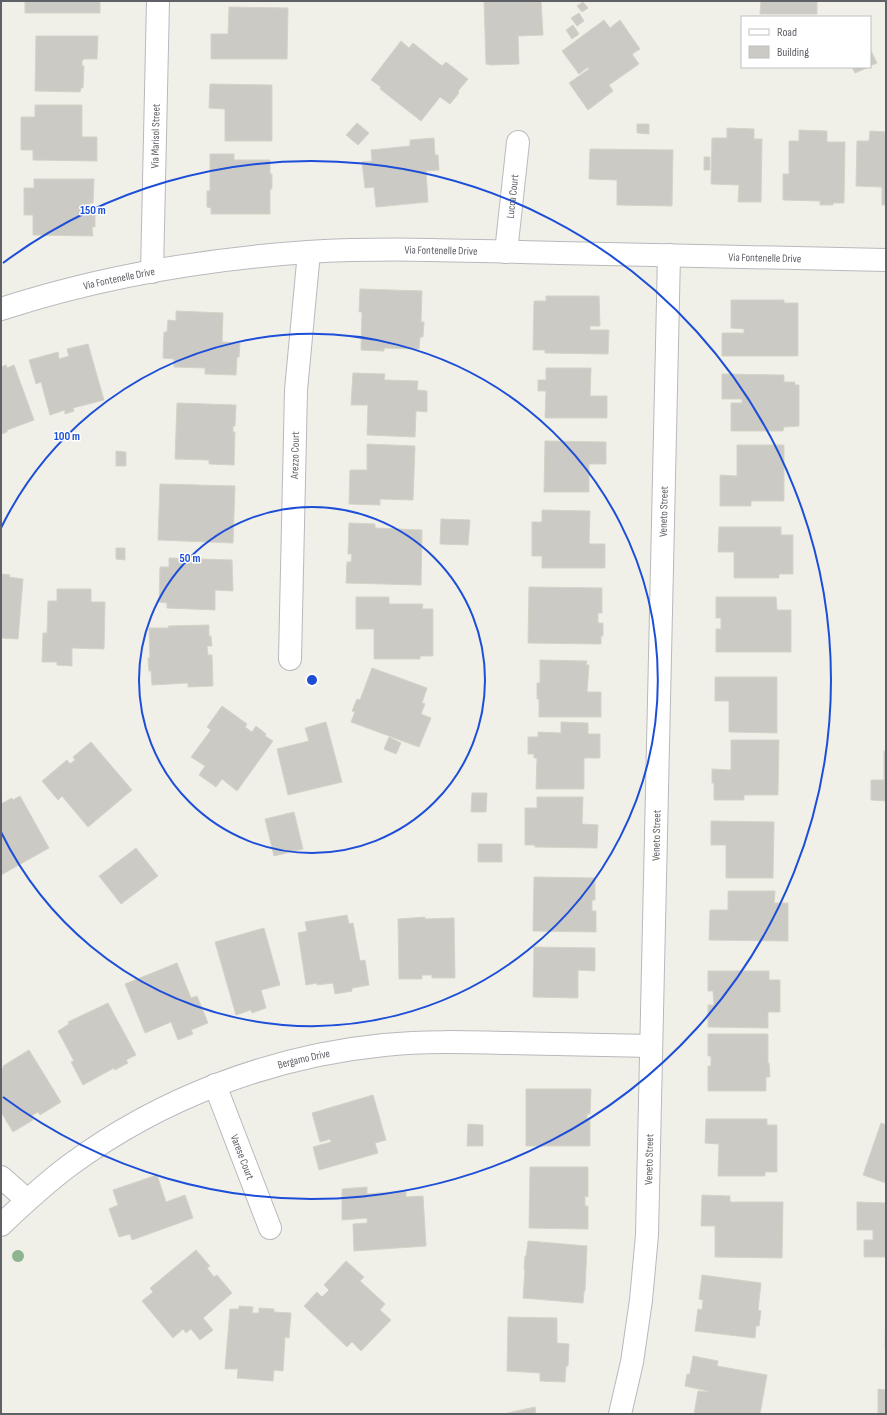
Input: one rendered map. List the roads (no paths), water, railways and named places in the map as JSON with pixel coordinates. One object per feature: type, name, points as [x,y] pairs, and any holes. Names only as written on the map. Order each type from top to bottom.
[{"type":"street","name":"Via Marisol Street","points":[[152,272],[158,1]]},
{"type":"street","name":"Lucca Court","points":[[506,252],[518,142]]},
{"type":"street","name":"Via Fontenelle Drive","points":[[1,309],[104,281],[152,272],[233,259],[309,252],[398,249],[886,260]]},
{"type":"street","name":"Arezzo Court","points":[[290,659],[296,390],[309,252]]},
{"type":"street","name":"Veneto Street","points":[[620,1414],[632,1362],[641,1300],[647,1235],[669,255]]},
{"type":"street","name":"Bergamo Drive","points":[[1,1225],[27,1200],[70,1165],[118,1133],[173,1104],[215,1085],[270,1067],[327,1053],[385,1045],[438,1042],[651,1046]]},
{"type":"street","name":"Varese Court","points":[[215,1085],[270,1228]]},
{"type":"street","points":[[1,1176],[27,1200]]}]
